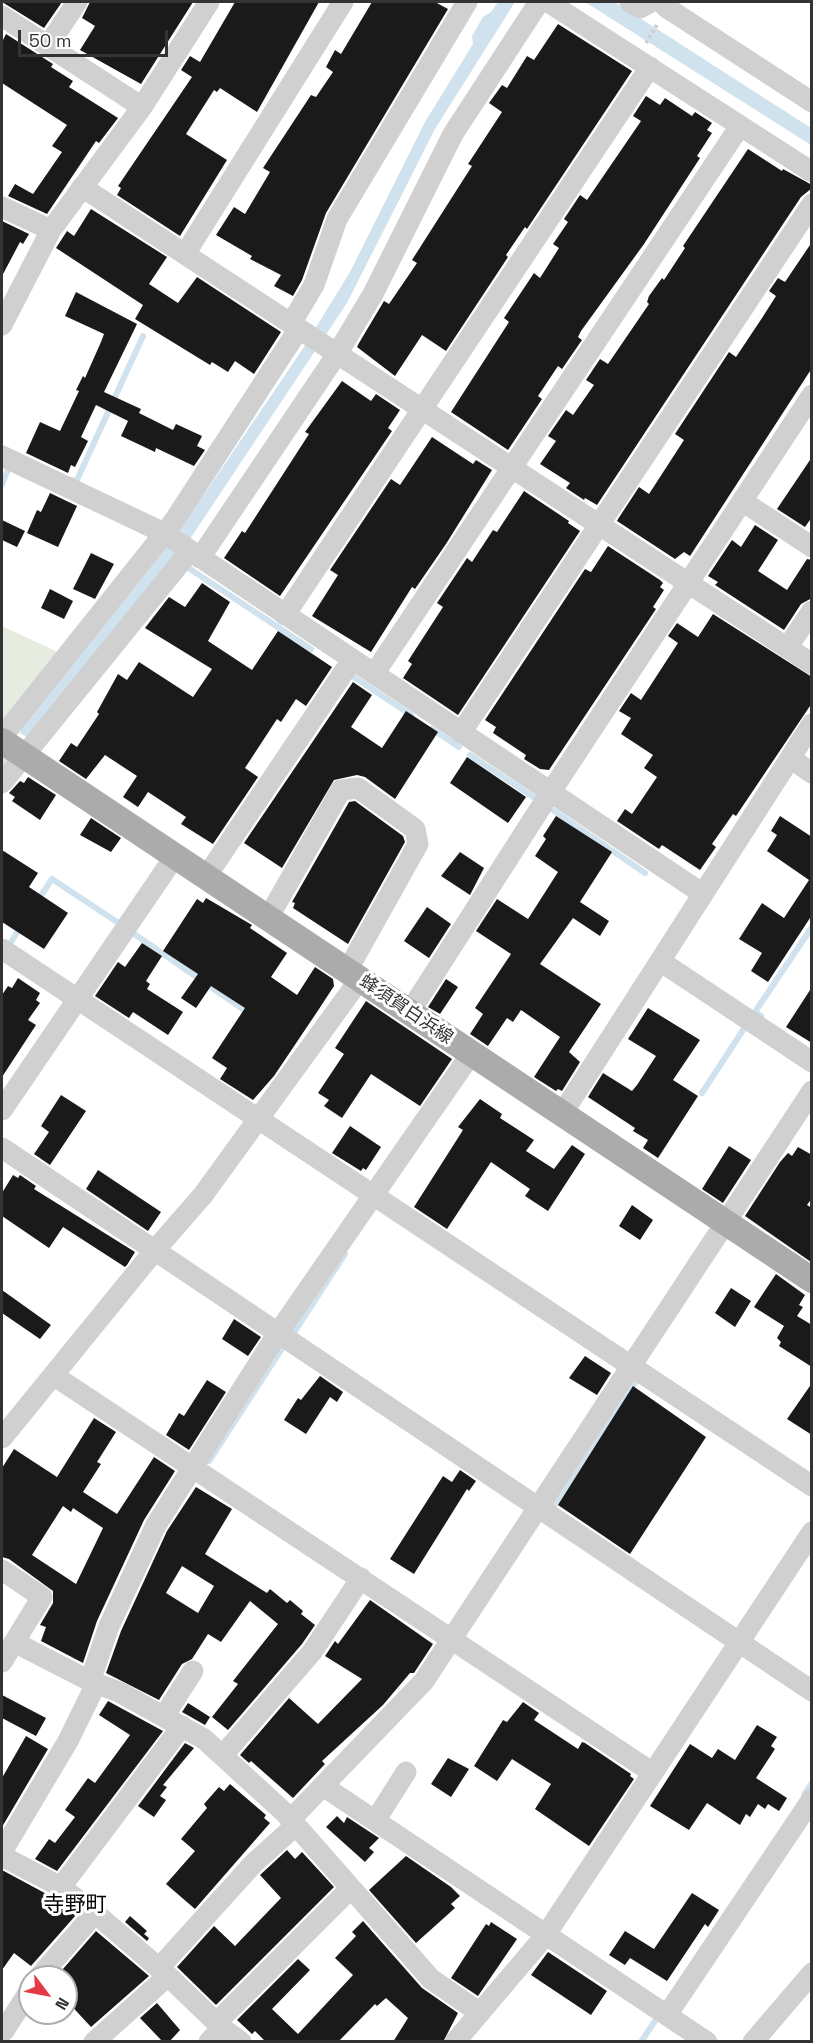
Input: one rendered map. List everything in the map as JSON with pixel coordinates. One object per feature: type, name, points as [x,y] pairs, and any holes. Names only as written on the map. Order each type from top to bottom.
[{"type":"main road","name":"蜂須賀白浜線","points":[[2,739],[24,756],[812,1280]]},
{"type":"street","points":[[48,46],[77,2]]},
{"type":"street","points":[[2,325],[51,230],[142,107],[209,2]]},
{"type":"street","points":[[185,254],[343,2]]},
{"type":"street","points":[[2,783],[193,553],[311,337],[314,285],[337,219],[465,2]]},
{"type":"street","points":[[2,739],[166,535],[311,337],[373,294],[453,134],[539,2]]},
{"type":"street","points":[[548,2],[812,172]]},
{"type":"street","points":[[630,2],[640,8],[651,2]]},
{"type":"street","points":[[662,2],[667,8],[811,100]]},
{"type":"street","points":[[2,16],[142,107]]},
{"type":"street","points":[[285,615],[650,68]]},
{"type":"street","points":[[374,674],[740,126]]},
{"type":"street","points":[[82,187],[812,664]]},
{"type":"street","points":[[461,733],[812,204]]},
{"type":"street","points":[[2,207],[51,230]]},
{"type":"street","points":[[409,1012],[687,583],[742,501],[805,418],[812,395]]},
{"type":"street","points":[[2,456],[166,535],[703,894]]},
{"type":"street","points":[[742,501],[812,547]]},
{"type":"street","points":[[787,648],[812,611]]},
{"type":"street","points":[[206,877],[352,660]]},
{"type":"street","points":[[562,1114],[812,724]]},
{"type":"street","points":[[790,758],[812,773]]},
{"type":"street","points":[[2,1438],[155,1250],[203,1195],[259,1121],[353,975],[418,844],[415,829],[358,788],[341,790],[268,918]]},
{"type":"street","points":[[2,1110],[175,856]]},
{"type":"street","points":[[2,950],[812,1486]]},
{"type":"street","points":[[660,961],[812,1062]]},
{"type":"street","points":[[242,2042],[216,2031],[163,1972],[95,1913],[61,1887],[2,1854],[68,1741],[93,1682],[109,1626],[140,1555],[156,1525],[278,1334],[471,1054]]},
{"type":"street","points":[[94,2042],[163,1972],[253,1864],[293,1823],[323,1786],[424,1681],[812,1091]]},
{"type":"street","points":[[2,1148],[812,1691]]},
{"type":"street","points":[[53,1376],[193,1466],[652,1773]]},
{"type":"street","points":[[455,2042],[545,1936],[812,1532]]},
{"type":"street","points":[[2,1570],[42,1597],[2,1662]]},
{"type":"street","points":[[223,1755],[312,1652],[361,1578]]},
{"type":"street","points":[[14,1642],[173,1721],[223,1755],[293,1823],[431,1979],[480,2013]]},
{"type":"street","points":[[61,1887],[173,1721],[193,1671]]},
{"type":"street","points":[[375,1821],[406,1772]]},
{"type":"street","points":[[323,1786],[707,2042]]},
{"type":"street","points":[[667,2015],[812,1799]]},
{"type":"street","points":[[216,2031],[350,1889]]},
{"type":"street","points":[[50,1965],[95,1913]]},
{"type":"street","points":[[753,2042],[812,1973]]},
{"type":"street","points":[[8,2034],[18,2014]]},
{"type":"path","points":[[644,47],[657,25]]},
{"type":"shaded area","points":[[2,626],[60,653],[2,724]]},
{"type":"water","points":[[498,2],[515,2],[435,129],[347,303],[180,554],[30,739],[20,733],[23,724],[180,530],[304,347],[350,272],[425,122],[473,44],[472,36],[483,17],[491,12]]},
{"type":"water","points":[[585,2],[615,2],[811,128],[811,145]]},
{"type":"building","points":[[2,2],[62,2],[44,28]]},
{"type":"building","points":[[90,2],[193,2],[141,84],[80,50],[95,26],[82,18]]},
{"type":"building","points":[[235,2],[319,2],[257,112],[220,88],[217,92],[214,90],[186,134],[227,160],[180,236],[117,195],[121,188],[118,186],[192,77],[181,70],[190,56],[200,62]]},
{"type":"building","points":[[372,2],[435,2],[448,9],[326,213],[302,280],[293,296],[274,286],[281,275],[250,259],[252,256],[216,235],[234,207],[245,214],[270,172],[263,168],[311,95],[316,97],[333,72],[326,67],[335,50],[341,54]]},
{"type":"building","points":[[558,24],[632,71],[527,229],[525,227],[506,255],[508,257],[446,351],[422,335],[395,376],[357,347],[384,301],[389,304],[417,263],[412,260],[472,166],[468,164],[502,112],[489,103],[502,85],[507,88],[527,56],[534,60]]},
{"type":"building","points":[[6,34],[53,64],[51,67],[73,81],[69,87],[118,118],[99,143],[96,141],[47,214],[8,196],[15,184],[33,194],[62,152],[52,146],[67,125],[2,83],[2,42]]},
{"type":"building","points":[[646,96],[660,105],[665,98],[692,116],[695,112],[712,123],[707,130],[712,133],[697,156],[700,158],[644,244],[581,331],[578,337],[582,340],[562,369],[558,366],[538,396],[542,399],[508,450],[451,412],[509,322],[504,318],[534,273],[540,278],[559,248],[553,244],[568,222],[564,219],[580,195],[587,200],[641,121],[633,116]]},
{"type":"building","points":[[748,149],[782,171],[783,169],[812,185],[812,188],[801,197],[597,505],[585,498],[584,500],[566,488],[570,483],[540,464],[556,441],[548,436],[566,410],[573,415],[594,385],[586,380],[600,359],[608,364],[649,304],[647,302],[649,296],[662,278],[664,280],[685,248],[683,246]]},
{"type":"building","points":[[91,209],[167,257],[149,284],[178,303],[197,277],[281,332],[254,374],[235,361],[228,372],[212,362],[210,365],[135,319],[143,305],[56,248],[67,231],[74,236]]},
{"type":"building","points":[[2,221],[29,234],[23,244],[20,242],[2,276]]},
{"type":"building","points":[[812,242],[812,368],[690,556],[684,552],[675,559],[617,521],[639,487],[649,494],[684,440],[675,434],[729,352],[736,357],[762,318],[776,296],[769,291],[778,278],[785,282]]},
{"type":"building","points":[[76,292],[137,324],[104,392],[141,409],[139,413],[173,430],[176,424],[202,436],[197,446],[205,450],[194,466],[156,448],[155,452],[121,436],[128,421],[96,405],[81,437],[88,441],[75,467],[71,465],[68,473],[26,453],[40,422],[60,431],[79,391],[76,390],[83,376],[85,378],[104,334],[65,316]]},
{"type":"building","points":[[342,381],[371,401],[376,394],[400,410],[388,428],[392,431],[280,596],[224,558],[242,531],[245,533],[309,434],[305,432]]},
{"type":"building","points":[[432,437],[473,464],[476,460],[492,470],[446,544],[415,589],[412,587],[371,652],[312,616],[338,575],[330,570],[391,479],[400,485]]},
{"type":"building","points":[[812,457],[812,517],[805,527],[777,509]]},
{"type":"building","points":[[524,491],[580,531],[458,715],[403,678],[412,664],[408,661],[443,607],[437,603],[467,558],[472,562],[493,530],[497,532]]},
{"type":"building","points":[[50,493],[77,506],[58,547],[27,533],[37,510],[41,512]]},
{"type":"building","points":[[2,520],[25,531],[17,547],[2,540]]},
{"type":"building","points":[[755,525],[778,540],[758,571],[787,590],[807,559],[812,560],[812,598],[801,604],[784,630],[715,585],[718,582],[708,576],[732,540],[741,547]]},
{"type":"building","points":[[608,546],[660,580],[663,583],[660,587],[664,590],[653,607],[656,609],[549,770],[540,769],[524,759],[526,755],[493,733],[496,727],[485,720],[585,569],[591,572]]},
{"type":"building","points":[[91,553],[114,564],[95,599],[73,589]]},
{"type":"building","points":[[202,583],[230,602],[208,641],[252,670],[278,631],[332,667],[306,706],[296,699],[281,722],[277,719],[245,768],[258,777],[213,844],[181,824],[186,817],[148,792],[138,807],[123,797],[137,776],[105,755],[86,779],[59,761],[71,743],[77,747],[99,714],[97,712],[118,674],[127,680],[139,662],[193,697],[212,669],[145,628],[169,597],[185,607]]},
{"type":"building","points":[[50,589],[73,601],[64,619],[41,608]]},
{"type":"building","points":[[713,614],[812,677],[812,703],[736,816],[733,814],[712,844],[716,847],[700,870],[662,845],[659,849],[617,821],[625,809],[632,814],[657,777],[644,768],[653,755],[621,734],[631,718],[619,711],[631,693],[641,700],[678,643],[668,636],[677,623],[698,637]]},
{"type":"building","points":[[353,682],[372,695],[351,727],[382,748],[406,711],[438,732],[395,799],[365,777],[357,775],[334,780],[282,868],[244,843]]},
{"type":"building","points":[[467,757],[526,797],[508,823],[450,783]]},
{"type":"building","points":[[28,777],[56,795],[40,820],[12,801],[15,797],[9,793],[20,781],[24,783]]},
{"type":"building","points":[[355,801],[403,836],[405,842],[348,944],[293,908],[295,903],[292,902],[349,802]]},
{"type":"building","points":[[556,816],[612,852],[580,902],[609,921],[600,936],[573,918],[540,964],[601,1004],[569,1052],[580,1062],[562,1091],[558,1089],[556,1091],[534,1077],[560,1037],[521,1010],[513,1022],[507,1018],[488,1046],[470,1034],[483,1014],[475,1008],[511,954],[476,931],[497,899],[528,919],[558,872],[535,856],[546,839],[543,836]]},
{"type":"building","points":[[780,816],[812,837],[812,915],[768,982],[751,971],[762,953],[739,939],[762,903],[784,918],[809,880],[767,851],[777,835],[771,831]]},
{"type":"building","points":[[91,818],[121,838],[111,852],[80,835]]},
{"type":"building","points":[[2,850],[38,873],[29,887],[68,913],[44,949],[2,922]]},
{"type":"building","points":[[460,852],[484,868],[470,895],[441,876]]},
{"type":"building","points":[[206,898],[252,925],[250,928],[287,953],[271,977],[297,995],[315,967],[333,979],[334,986],[319,1009],[274,1076],[253,1100],[220,1079],[227,1068],[212,1058],[245,1008],[211,986],[196,1008],[181,998],[198,974],[163,951],[197,899],[203,903]]},
{"type":"building","points":[[427,907],[451,924],[429,958],[404,941]]},
{"type":"building","points":[[142,943],[162,956],[146,981],[150,984],[147,989],[183,1012],[168,1035],[133,1012],[129,1018],[95,996],[118,962],[125,967]]},
{"type":"building","points":[[18,978],[40,993],[36,1000],[40,1003],[28,1020],[36,1025],[2,1077],[2,995],[8,986],[12,988]]},
{"type":"building","points":[[446,979],[458,987],[440,1014],[428,1007]]},
{"type":"building","points":[[812,987],[812,1043],[786,1027]]},
{"type":"building","points":[[366,1001],[452,1059],[420,1106],[371,1074],[342,1118],[324,1106],[329,1100],[318,1093],[344,1054],[335,1048]]},
{"type":"building","points":[[648,1008],[700,1040],[673,1080],[698,1096],[658,1158],[643,1148],[648,1140],[633,1131],[635,1128],[588,1097],[603,1073],[632,1091],[637,1085],[656,1056],[628,1039]]},
{"type":"building","points":[[61,1095],[86,1111],[50,1165],[34,1154],[49,1132],[41,1126]]},
{"type":"building","points":[[480,1099],[502,1114],[500,1118],[534,1140],[526,1151],[554,1169],[572,1145],[585,1154],[548,1211],[525,1196],[530,1189],[491,1162],[447,1229],[414,1207],[463,1130],[458,1127]]},
{"type":"building","points":[[350,1126],[381,1147],[366,1170],[363,1168],[361,1171],[332,1153]]},
{"type":"building","points":[[729,1146],[751,1160],[723,1203],[702,1189]]},
{"type":"building","points":[[798,1147],[812,1155],[812,1198],[807,1205],[812,1208],[811,1262],[745,1216],[780,1162],[788,1153],[792,1156]]},
{"type":"building","points":[[98,1170],[161,1212],[148,1231],[86,1189]]},
{"type":"building","points":[[13,1175],[18,1178],[20,1175],[36,1186],[34,1189],[135,1252],[127,1265],[125,1267],[63,1227],[49,1248],[2,1216],[2,1193]]},
{"type":"building","points":[[632,1205],[653,1220],[640,1240],[619,1226]]},
{"type":"building","points":[[776,1274],[805,1295],[799,1305],[803,1307],[797,1316],[812,1325],[812,1367],[779,1346],[781,1342],[777,1338],[784,1326],[754,1307]]},
{"type":"building","points":[[731,1288],[751,1301],[735,1327],[715,1313]]},
{"type":"building","points":[[2,1290],[51,1325],[40,1339],[2,1313]]},
{"type":"building","points":[[234,1319],[261,1337],[248,1356],[222,1339]]},
{"type":"building","points":[[585,1356],[611,1373],[597,1395],[569,1378]]},
{"type":"building","points":[[320,1376],[343,1392],[337,1402],[330,1397],[306,1434],[284,1420],[298,1398],[301,1400]]},
{"type":"building","points":[[207,1380],[226,1392],[189,1450],[166,1435],[179,1413],[184,1416]]},
{"type":"building","points":[[812,1383],[812,1435],[787,1419]]},
{"type":"building","points":[[633,1386],[706,1437],[630,1554],[558,1505]]},
{"type":"building","points":[[94,1418],[116,1432],[97,1462],[101,1464],[83,1492],[117,1514],[154,1457],[175,1471],[144,1520],[97,1621],[83,1663],[41,1641],[46,1627],[40,1625],[53,1603],[53,1591],[9,1559],[2,1557],[2,1468],[14,1449],[57,1477]],"holes":[[[63,1506],[71,1512],[73,1508],[103,1528],[76,1584],[32,1555]]]},
{"type":"building","points":[[460,1470],[476,1481],[469,1491],[467,1489],[414,1574],[390,1559],[443,1476],[452,1482]]},
{"type":"building","points":[[196,1487],[232,1509],[205,1554],[267,1593],[270,1589],[287,1603],[290,1600],[303,1611],[301,1614],[315,1625],[302,1644],[228,1730],[212,1717],[238,1684],[233,1681],[278,1624],[250,1601],[221,1642],[208,1634],[192,1659],[182,1664],[159,1700],[106,1673],[121,1631],[167,1531]],"holes":[[[182,1566],[214,1586],[198,1613],[166,1593]]]},
{"type":"building","points":[[370,1600],[433,1644],[414,1673],[410,1673],[383,1705],[322,1761],[325,1764],[293,1798],[251,1761],[249,1763],[240,1755],[289,1698],[318,1724],[362,1679],[325,1656],[335,1641],[338,1644]]},
{"type":"building","points":[[2,1695],[46,1718],[36,1736],[2,1718]]},
{"type":"building","points":[[108,1701],[163,1731],[57,1871],[35,1859],[49,1839],[55,1843],[75,1817],[65,1810],[88,1778],[95,1783],[130,1735],[99,1715]]},
{"type":"building","points":[[523,1702],[539,1713],[534,1720],[578,1749],[582,1742],[585,1743],[631,1774],[630,1776],[634,1779],[589,1846],[535,1809],[551,1784],[512,1759],[497,1781],[474,1766],[503,1720],[507,1722]]},
{"type":"building","points":[[188,1703],[210,1717],[205,1725],[182,1712]]},
{"type":"building","points":[[757,1725],[777,1737],[771,1746],[775,1749],[756,1778],[787,1798],[779,1811],[768,1804],[765,1809],[758,1804],[750,1817],[746,1814],[740,1825],[707,1803],[689,1830],[650,1806],[690,1744],[712,1758],[718,1749],[735,1760]]},
{"type":"building","points":[[26,1736],[48,1749],[2,1827],[2,1778]]},
{"type":"building","points":[[185,1743],[194,1748],[163,1785],[167,1787],[160,1796],[166,1800],[154,1817],[138,1806]]},
{"type":"building","points":[[448,1758],[469,1769],[451,1797],[431,1784]]},
{"type":"building","points":[[230,1784],[266,1815],[264,1818],[270,1823],[195,1909],[166,1884],[195,1851],[181,1839],[207,1808],[204,1804],[219,1787],[224,1791]]},
{"type":"building","points":[[337,1816],[344,1823],[347,1817],[379,1838],[369,1848],[374,1852],[365,1862],[326,1827]]},
{"type":"building","points":[[287,1850],[295,1859],[302,1852],[334,1887],[216,2005],[177,1967],[214,1926],[235,1946],[281,1898],[260,1875]]},
{"type":"building","points":[[406,1856],[451,1887],[460,1896],[451,1904],[455,1908],[416,1943],[369,1890]]},
{"type":"building","points":[[2,1870],[54,1898],[76,1915],[32,1965],[14,1953],[2,1970]]},
{"type":"building","points":[[692,1893],[719,1910],[708,1927],[705,1924],[667,1981],[630,1958],[625,1965],[609,1955],[625,1931],[654,1949]]},
{"type":"building","points":[[130,1916],[147,1931],[144,1934],[149,1938],[147,1941],[125,1922]]},
{"type":"building","points":[[363,1921],[422,1988],[458,2013],[443,2042],[393,2042],[408,2018],[386,1998],[377,2006],[375,2004],[338,2042],[266,2042],[255,2031],[252,2034],[237,2020],[298,1959],[310,1970],[272,2009],[298,2034],[353,1975],[335,1958],[356,1936],[352,1932]]},
{"type":"building","points":[[491,1922],[517,1939],[478,1996],[451,1978],[486,1924],[489,1926]]},
{"type":"building","points":[[96,1931],[149,1976],[91,2027],[78,2013],[78,1965],[66,1965]]},
{"type":"building","points":[[548,1952],[607,1991],[591,2015],[531,1975]]},
{"type":"building","points":[[157,2003],[180,2030],[169,2042],[163,2042],[140,2018]]},
{"type":"waterway","points":[[72,480],[76,482],[143,336]]},
{"type":"waterway","points":[[2,484],[9,467]]},
{"type":"waterway","points":[[190,569],[311,649]]},
{"type":"waterway","points":[[354,677],[411,715]]},
{"type":"waterway","points":[[432,729],[459,747]]},
{"type":"waterway","points":[[2,761],[9,753]]},
{"type":"waterway","points":[[470,755],[535,798]]},
{"type":"waterway","points":[[554,811],[645,873]]},
{"type":"waterway","points":[[38,900],[52,879],[120,924]]},
{"type":"waterway","points":[[8,947],[21,926]]},
{"type":"waterway","points":[[761,1016],[755,1012],[812,927]]},
{"type":"waterway","points":[[130,931],[250,1014]]},
{"type":"waterway","points":[[702,1093],[745,1027]]},
{"type":"waterway","points":[[293,1334],[345,1254]]},
{"type":"waterway","points":[[209,1461],[283,1347]]},
{"type":"waterway","points":[[554,1506],[636,1381]]},
{"type":"waterway","points":[[804,1795],[812,1783]]},
{"type":"waterway","points":[[641,2042],[655,2021]]},
{"type":"district","name":"寺野町","points":[[75,1905]]}]
